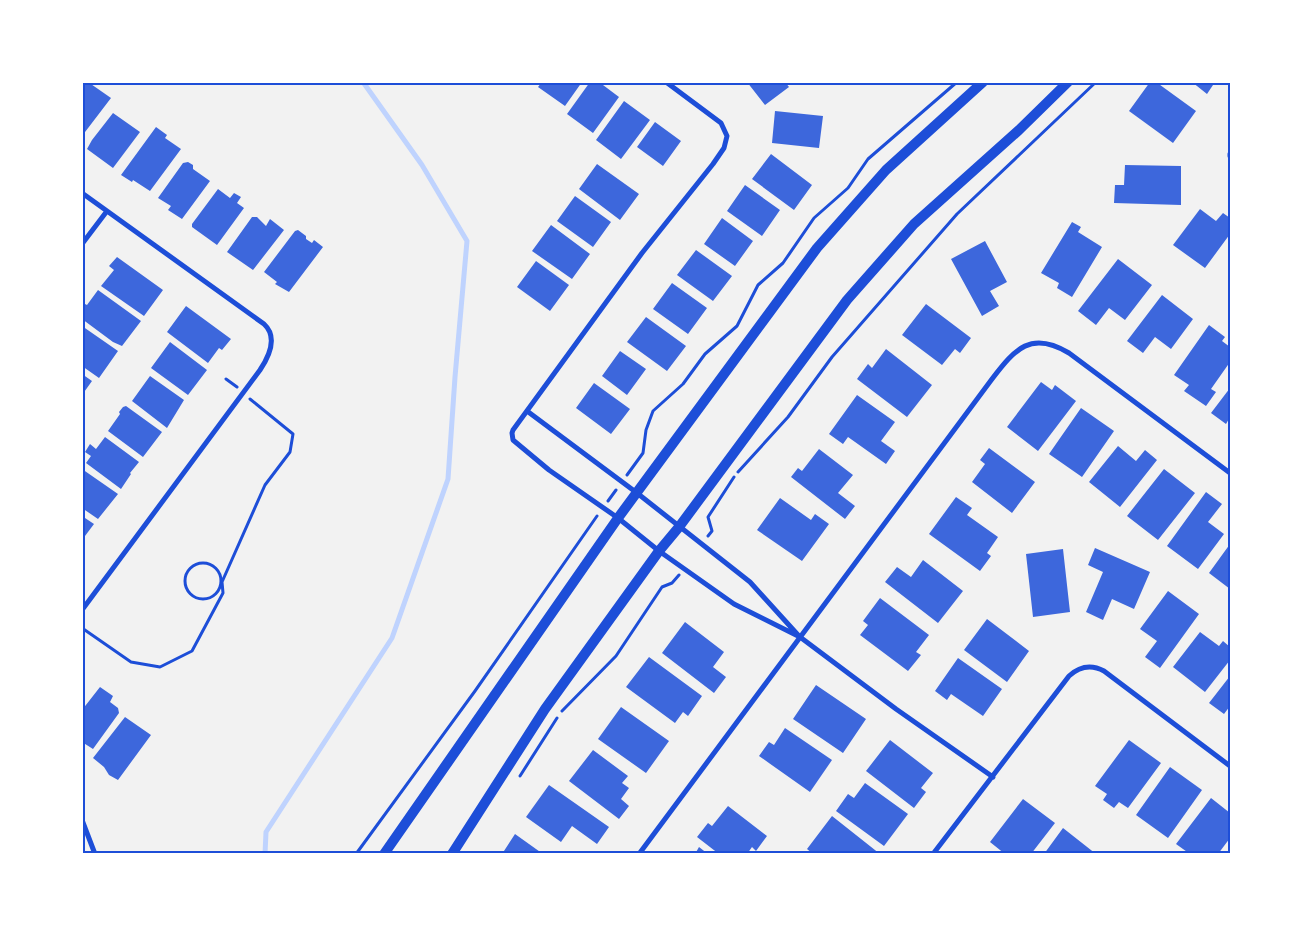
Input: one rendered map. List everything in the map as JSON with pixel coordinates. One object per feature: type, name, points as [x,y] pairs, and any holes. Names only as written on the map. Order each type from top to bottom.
[{"type":"main road","points":[[384,854],[618,518],[817,248],[886,170],[983,82]]},
{"type":"main road","points":[[452,854],[545,709],[660,551],[853,293],[914,224],[1019,130],[1068,82]]},
{"type":"street","points":[[666,82],[721,123],[727,136],[724,148],[714,164],[642,253],[513,430],[512,436],[516,444],[549,470],[618,518],[734,604],[800,637],[896,709],[993,777]]},
{"type":"street","points":[[82,193],[264,324],[269,329],[272,341],[267,360],[82,610]]},
{"type":"street","points":[[82,244],[107,211]]},
{"type":"street","points":[[639,854],[1000,368],[1023,346],[1036,342],[1053,345],[1069,353],[1230,473]]},
{"type":"street","points":[[527,411],[622,481],[750,582],[800,637]]},
{"type":"street","points":[[933,854],[1069,676],[1084,667],[1092,666],[1104,671],[1230,766]]},
{"type":"street","points":[[82,820],[95,854]]},
{"type":"path","points":[[356,854],[643,453],[646,430],[653,411],[683,384],[705,354],[737,326],[758,285],[783,263],[814,218],[848,188],[868,158],[957,82]]},
{"type":"path","points":[[702,545],[712,531],[708,517],[738,472],[788,417],[832,356],[957,214],[1096,82]]},
{"type":"path","points":[[82,628],[131,662],[160,666],[192,651],[222,593],[222,582],[217,568],[204,561],[190,566],[184,579],[188,593],[202,600],[216,595],[222,582],[265,485],[290,452],[293,434],[226,379]]},
{"type":"path","points":[[516,780],[540,747],[561,711],[616,656],[662,586],[672,583],[684,568]]},
{"type":"building","points":[[82,82],[88,82],[111,98],[82,136]]},
{"type":"building","points":[[542,82],[582,82],[565,106],[538,87]]},
{"type":"building","points":[[590,82],[599,82],[619,97],[593,133],[567,114]]},
{"type":"building","points":[[747,82],[785,82],[789,87],[765,105]]},
{"type":"building","points":[[1150,82],[1156,82],[1196,111],[1173,143],[1129,111]]},
{"type":"building","points":[[1192,82],[1215,82],[1207,94]]},
{"type":"building","points":[[624,101],[650,120],[621,159],[596,140]]},
{"type":"building","points":[[775,111],[823,116],[819,148],[772,143]]},
{"type":"building","points":[[113,113],[140,132],[113,168],[87,149]]},
{"type":"building","points":[[655,122],[681,141],[663,166],[637,147]]},
{"type":"building","points":[[156,127],[167,135],[165,138],[181,149],[150,191],[121,175]]},
{"type":"building","points":[[771,154],[812,185],[794,210],[752,179]]},
{"type":"building","points":[[188,162],[193,165],[193,169],[210,181],[182,219],[168,210],[171,206],[158,198],[183,163]]},
{"type":"building","points":[[597,164],[639,194],[620,220],[579,189]]},
{"type":"building","points":[[1125,165],[1181,166],[1181,205],[1114,203],[1115,185],[1124,185]]},
{"type":"building","points":[[745,185],[780,210],[762,236],[727,211]]},
{"type":"building","points":[[218,189],[230,198],[234,193],[241,197],[237,203],[244,208],[217,245],[192,227],[192,224]]},
{"type":"building","points":[[575,196],[611,222],[593,247],[557,221]]},
{"type":"building","points":[[1200,209],[1216,221],[1223,213],[1230,218],[1230,234],[1205,268],[1173,245]]},
{"type":"building","points":[[252,217],[257,217],[266,226],[270,219],[284,230],[253,270],[227,252]]},
{"type":"building","points":[[722,218],[753,241],[735,266],[704,244]]},
{"type":"building","points":[[1072,222],[1081,227],[1078,232],[1102,247],[1072,297],[1057,288],[1059,283],[1041,273]]},
{"type":"building","points":[[551,225],[590,254],[572,279],[532,251]]},
{"type":"building","points":[[298,230],[306,236],[306,239],[312,243],[314,240],[323,247],[289,292],[275,284],[277,282],[264,272],[295,231]]},
{"type":"building","points":[[985,241],[1007,282],[990,291],[999,306],[982,316],[951,259]]},
{"type":"building","points":[[696,250],[732,276],[713,301],[677,275]]},
{"type":"building","points":[[117,257],[163,290],[144,316],[101,286],[114,270],[109,266]]},
{"type":"building","points":[[1118,259],[1152,285],[1125,320],[1109,308],[1096,325],[1078,311]]},
{"type":"building","points":[[536,261],[569,285],[550,311],[517,287]]},
{"type":"building","points":[[672,283],[707,308],[688,334],[653,309]]},
{"type":"building","points":[[98,290],[141,321],[122,346],[113,342],[82,319],[82,306],[87,305]]},
{"type":"building","points":[[1162,295],[1193,319],[1171,349],[1155,337],[1143,353],[1127,341]]},
{"type":"building","points":[[926,304],[971,338],[960,353],[955,349],[942,365],[902,335]]},
{"type":"building","points":[[186,306],[231,339],[222,350],[219,348],[208,363],[167,332]]},
{"type":"building","points":[[646,317],[686,346],[667,371],[627,342]]},
{"type":"building","points":[[1209,325],[1225,337],[1222,341],[1230,347],[1230,362],[1211,389],[1216,392],[1206,406],[1184,391],[1189,385],[1174,375]]},
{"type":"building","points":[[82,326],[118,351],[99,378],[82,366]]},
{"type":"building","points":[[170,342],[207,370],[188,395],[151,368]]},
{"type":"building","points":[[886,349],[932,385],[907,417],[857,379],[868,364],[872,368]]},
{"type":"building","points":[[620,351],[646,369],[627,395],[602,376]]},
{"type":"building","points":[[82,374],[92,381],[82,395]]},
{"type":"building","points":[[150,376],[184,400],[167,428],[132,401]]},
{"type":"building","points":[[1041,382],[1052,390],[1055,385],[1076,401],[1038,451],[1007,427]]},
{"type":"building","points":[[594,383],[630,409],[611,434],[576,408]]},
{"type":"building","points":[[1230,388],[1230,417],[1226,424],[1211,413]]},
{"type":"building","points":[[857,395],[895,422],[881,441],[895,451],[886,464],[848,437],[843,444],[829,434]]},
{"type":"building","points":[[126,406],[162,432],[143,457],[108,431],[120,414],[119,412]]},
{"type":"building","points":[[1081,408],[1114,431],[1082,477],[1049,454]]},
{"type":"building","points":[[105,437],[139,462],[121,489],[86,463],[91,456],[85,452],[90,444],[96,449]]},
{"type":"building","points":[[1118,446],[1136,461],[1145,450],[1157,460],[1120,507],[1089,482]]},
{"type":"building","points":[[989,448],[1035,482],[1012,513],[972,482],[985,464],[980,460]]},
{"type":"building","points":[[819,449],[853,475],[838,493],[855,506],[845,519],[791,477],[798,468],[802,471]]},
{"type":"building","points":[[82,469],[118,494],[98,519],[82,508]]},
{"type":"building","points":[[1164,469],[1195,493],[1158,540],[1127,516]]},
{"type":"building","points":[[1206,492],[1222,504],[1208,522],[1224,534],[1198,569],[1167,546]]},
{"type":"building","points":[[956,497],[972,508],[967,515],[998,537],[987,553],[991,556],[980,571],[929,534]]},
{"type":"building","points":[[780,498],[811,520],[815,514],[829,524],[802,561],[757,530]]},
{"type":"building","points":[[82,516],[94,524],[82,540]]},
{"type":"building","points":[[1230,544],[1230,589],[1209,573]]},
{"type":"building","points":[[1095,548],[1150,572],[1134,609],[1112,599],[1103,620],[1086,612],[1103,572],[1088,565]]},
{"type":"building","points":[[1063,549],[1070,612],[1033,617],[1026,554]]},
{"type":"building","points":[[923,560],[963,591],[938,623],[885,582],[897,567],[911,577]]},
{"type":"building","points":[[1168,591],[1199,614],[1160,668],[1145,657],[1157,641],[1140,629]]},
{"type":"building","points":[[880,598],[929,635],[916,652],[921,655],[908,671],[860,635],[868,625],[863,621]]},
{"type":"building","points":[[987,619],[1029,651],[1007,682],[964,650]]},
{"type":"building","points":[[685,622],[724,652],[713,667],[726,677],[714,693],[662,653]]},
{"type":"building","points":[[1200,632],[1219,646],[1223,641],[1230,647],[1230,660],[1205,692],[1173,667]]},
{"type":"building","points":[[649,657],[702,696],[688,716],[683,712],[675,723],[626,687]]},
{"type":"building","points":[[958,658],[1002,689],[983,716],[951,694],[947,700],[935,691]]},
{"type":"building","points":[[1230,676],[1230,706],[1224,714],[1209,703]]},
{"type":"building","points":[[816,685],[866,719],[843,753],[793,719]]},
{"type":"building","points":[[100,687],[113,696],[110,702],[118,708],[119,713],[93,749],[82,742],[82,710]]},
{"type":"building","points":[[621,707],[669,741],[646,773],[598,739]]},
{"type":"building","points":[[125,717],[151,735],[118,780],[109,775],[104,767],[93,758]]},
{"type":"building","points":[[785,728],[832,760],[810,792],[759,756],[769,742],[774,745]]},
{"type":"building","points":[[890,740],[933,773],[921,788],[926,792],[914,808],[866,771]]},
{"type":"building","points":[[1129,740],[1161,763],[1128,808],[1119,802],[1114,808],[1103,800],[1107,794],[1095,786]]},
{"type":"building","points":[[593,750],[628,776],[622,783],[629,788],[621,799],[629,806],[619,819],[569,781]]},
{"type":"building","points":[[1170,767],[1202,790],[1168,838],[1136,815]]},
{"type":"building","points":[[865,783],[908,814],[884,846],[836,811],[848,794],[854,798]]},
{"type":"building","points":[[549,785],[609,827],[597,844],[572,826],[561,842],[526,817]]},
{"type":"building","points":[[1211,798],[1230,813],[1230,838],[1218,854],[1190,854],[1176,844]]},
{"type":"building","points":[[1023,799],[1055,823],[1031,854],[1005,854],[990,842]]},
{"type":"building","points":[[728,806],[767,836],[756,851],[752,847],[747,854],[719,854],[697,837],[708,823],[712,826]]},
{"type":"building","points":[[832,816],[880,854],[813,854],[807,849]]},
{"type":"building","points":[[1063,828],[1096,854],[1044,854]]},
{"type":"building","points":[[515,834],[543,854],[502,854]]},
{"type":"building","points":[[699,847],[708,854],[695,854]]},
{"type":"waterway","points":[[265,854],[266,832],[392,638],[448,479],[467,241],[422,165],[363,82]]}]
